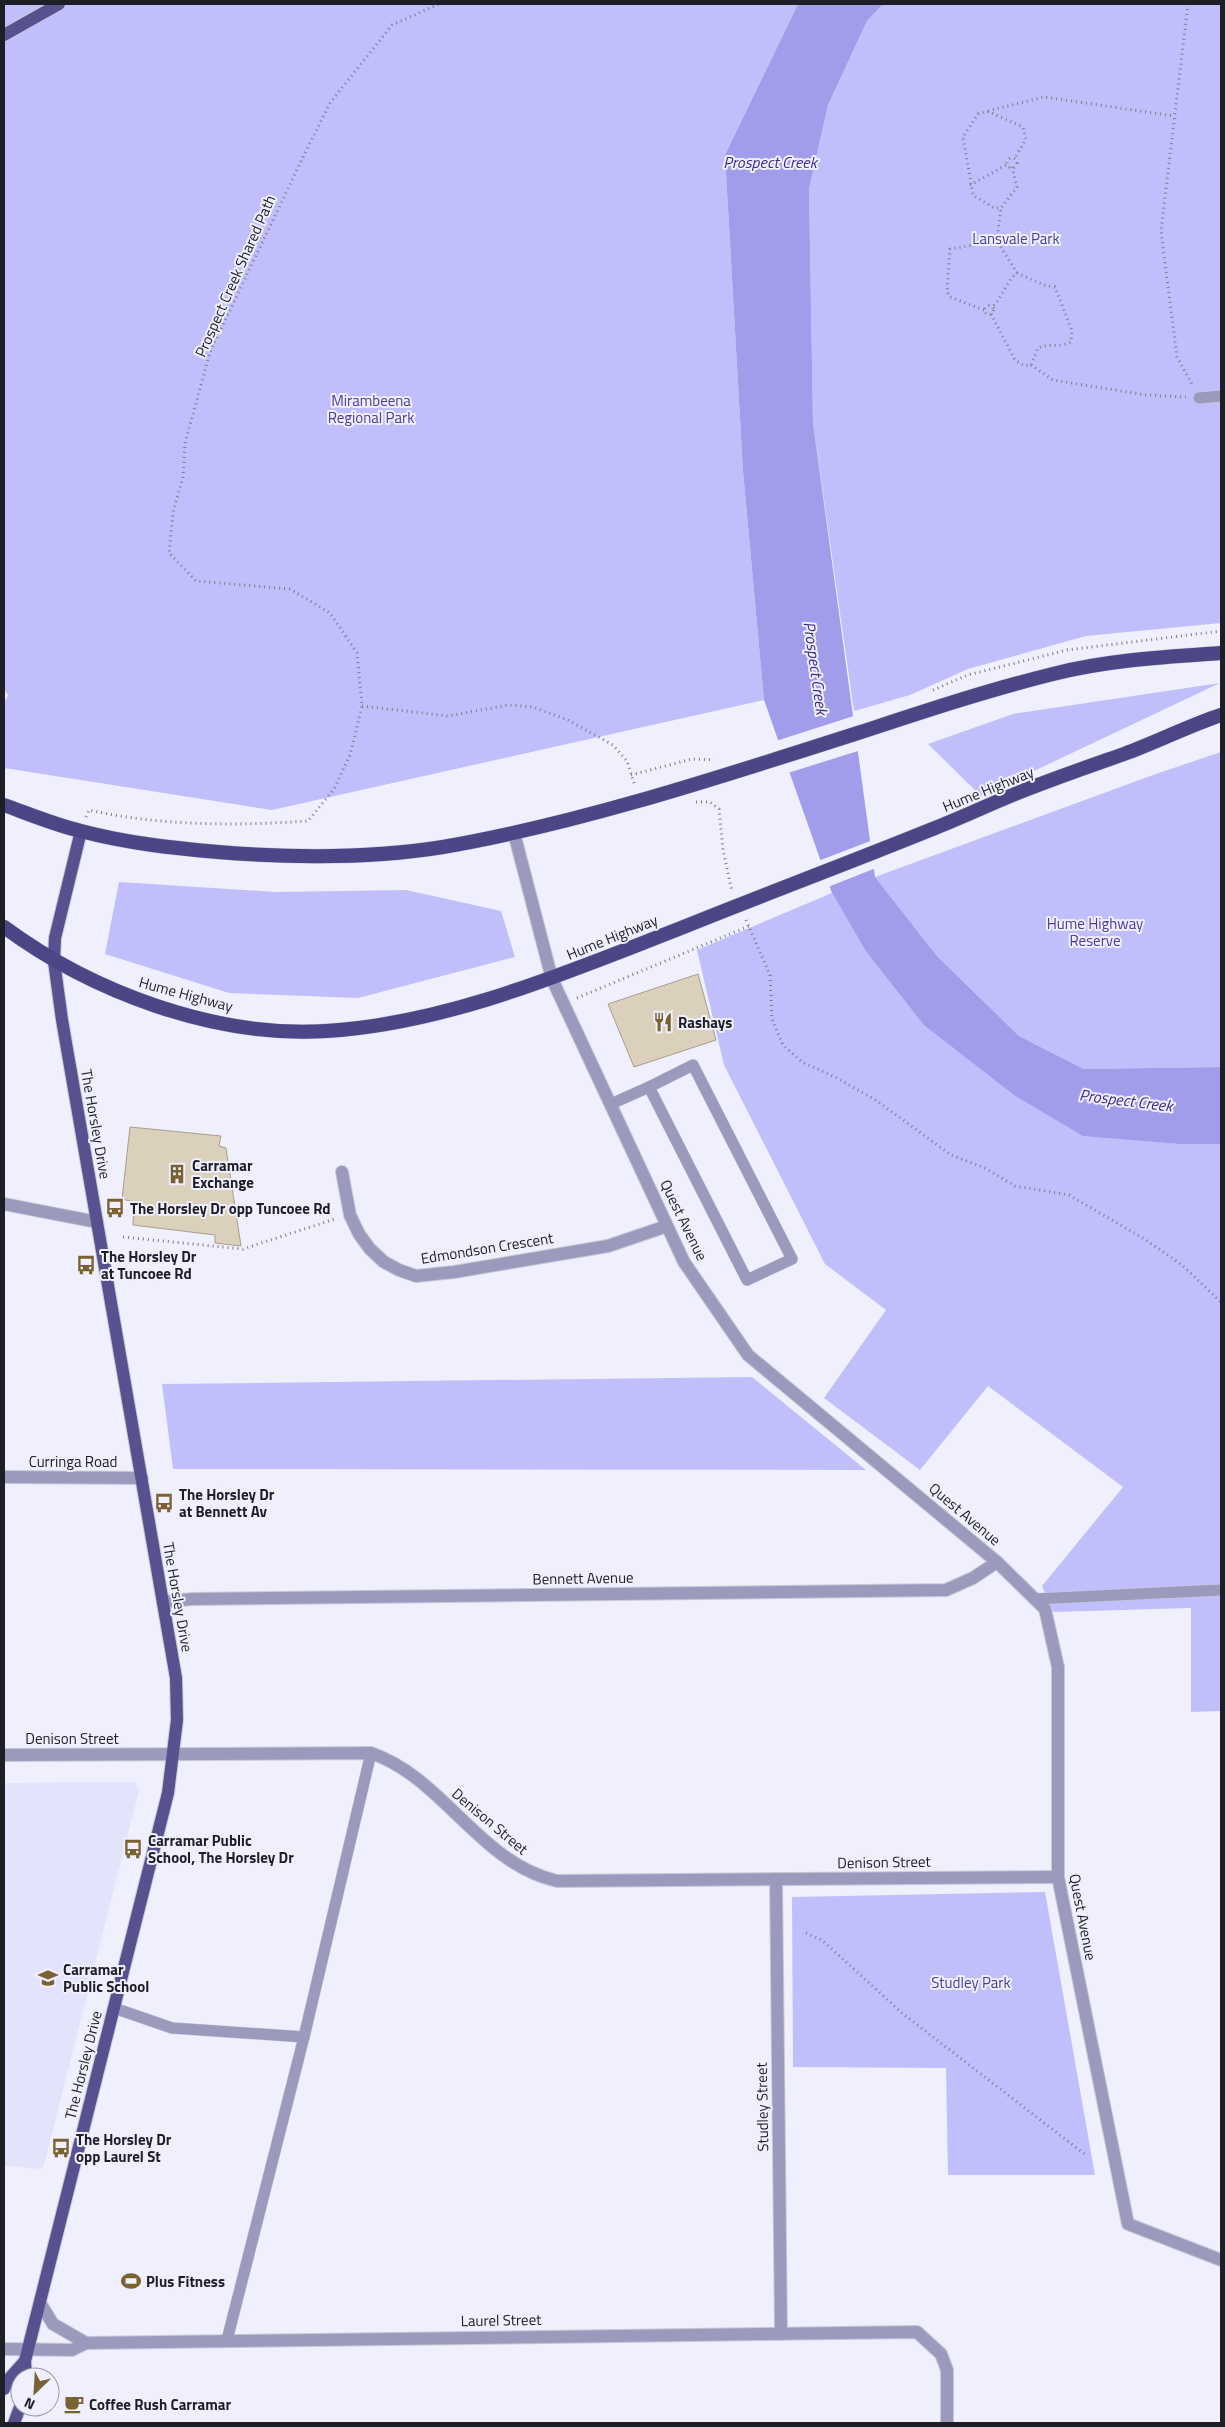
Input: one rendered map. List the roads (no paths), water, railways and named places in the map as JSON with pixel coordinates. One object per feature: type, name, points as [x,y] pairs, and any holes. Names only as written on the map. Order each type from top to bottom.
[{"type":"highway","points":[[4,805],[81,831],[144,844],[193,850],[319,858],[440,847],[514,833],[639,799],[732,772],[914,713],[1055,673],[1141,659],[1221,653]]},
{"type":"highway","name":"Hume Highway","points":[[4,927],[54,961],[124,994],[197,1017],[267,1028],[324,1032],[407,1020],[552,979],[935,828],[1022,791],[1221,715]]},
{"type":"main road","points":[[4,35],[59,4]]},
{"type":"main road","name":"The Horsley Drive","points":[[26,2367],[26,2355],[168,1793],[177,1720],[176,1678],[62,1020],[54,961],[56,935],[81,831]]},
{"type":"main road","name":"The Horsley Drive","points":[[4,2389],[8,2380],[26,2355]]},
{"type":"street","name":"Quest Avenue","points":[[514,833],[552,979],[684,1262],[748,1355],[997,1562],[1045,1609],[1058,1668],[1058,1877],[1128,2224],[1221,2260]]},
{"type":"street","name":"Edmondson Crescent","points":[[342,1172],[350,1215],[359,1234],[370,1249],[399,1270],[416,1276],[454,1272],[608,1246],[667,1226]]},
{"type":"street","points":[[4,1204],[97,1222]]},
{"type":"street","name":"Curringa Road","points":[[4,1477],[142,1478]]},
{"type":"street","name":"Bennett Avenue","points":[[163,1602],[192,1599],[946,1590],[973,1578],[997,1562]]},
{"type":"street","name":"Denison Street","points":[[4,1754],[371,1753],[402,1768],[505,1858],[537,1876],[575,1882],[1058,1877]]},
{"type":"street","name":"Studley Street","points":[[776,1879],[781,2334]]},
{"type":"street","points":[[40,2303],[53,2324],[86,2343]]},
{"type":"street","name":"Laurel Street","points":[[4,2348],[26,2355],[72,2350],[86,2343],[917,2332],[941,2354],[947,2370],[947,2423]]},
{"type":"lane","points":[[1200,398],[1221,396]]},
{"type":"lane","points":[[611,1104],[693,1065],[792,1260],[747,1280],[649,1087]]},
{"type":"lane","points":[[1034,1599],[1221,1590]]},
{"type":"lane","points":[[227,2340],[304,2037],[371,1753]]},
{"type":"lane","points":[[114,2008],[172,2028],[304,2037]]},
{"type":"water","name":"Prospect Creek","points":[[798,4],[883,4],[867,21],[828,105],[809,189],[813,423],[875,877],[937,956],[1019,1036],[1084,1069],[1221,1067],[1221,1144],[1179,1144],[1083,1136],[1014,1095],[924,1025],[865,950],[832,893],[764,700],[743,471],[725,155]]},
{"type":"place","name":"Rashays","points":[[663,1022]]},
{"type":"place","name":"Carramar Exchange","points":[[177,1174]]},
{"type":"place","name":"The Horsley Dr opp Tuncoee Rd","points":[[115,1208]]},
{"type":"place","name":"The Horsley Dr at Tuncoee Rd","points":[[86,1265]]},
{"type":"place","name":"The Horsley Dr at Bennett Av","points":[[164,1503]]},
{"type":"place","name":"Carramar Public School, The Horsley Dr","points":[[133,1849]]},
{"type":"place","name":"Carramar Public School","points":[[48,1978]]},
{"type":"place","name":"The Horsley Dr opp Laurel St","points":[[61,2148]]},
{"type":"place","name":"Plus Fitness","points":[[131,2281]]},
{"type":"place","name":"Coffee Rush Carramar","points":[[74,2404]]},
{"type":"park label","name":"Lansvale Park","points":[[1016,238]]},
{"type":"park label","name":"Mirambeena Regional Park","points":[[371,408]]},
{"type":"park label","name":"Hume Highway Reserve","points":[[1095,932]]},
{"type":"park label","name":"Studley Park","points":[[971,1982]]}]
